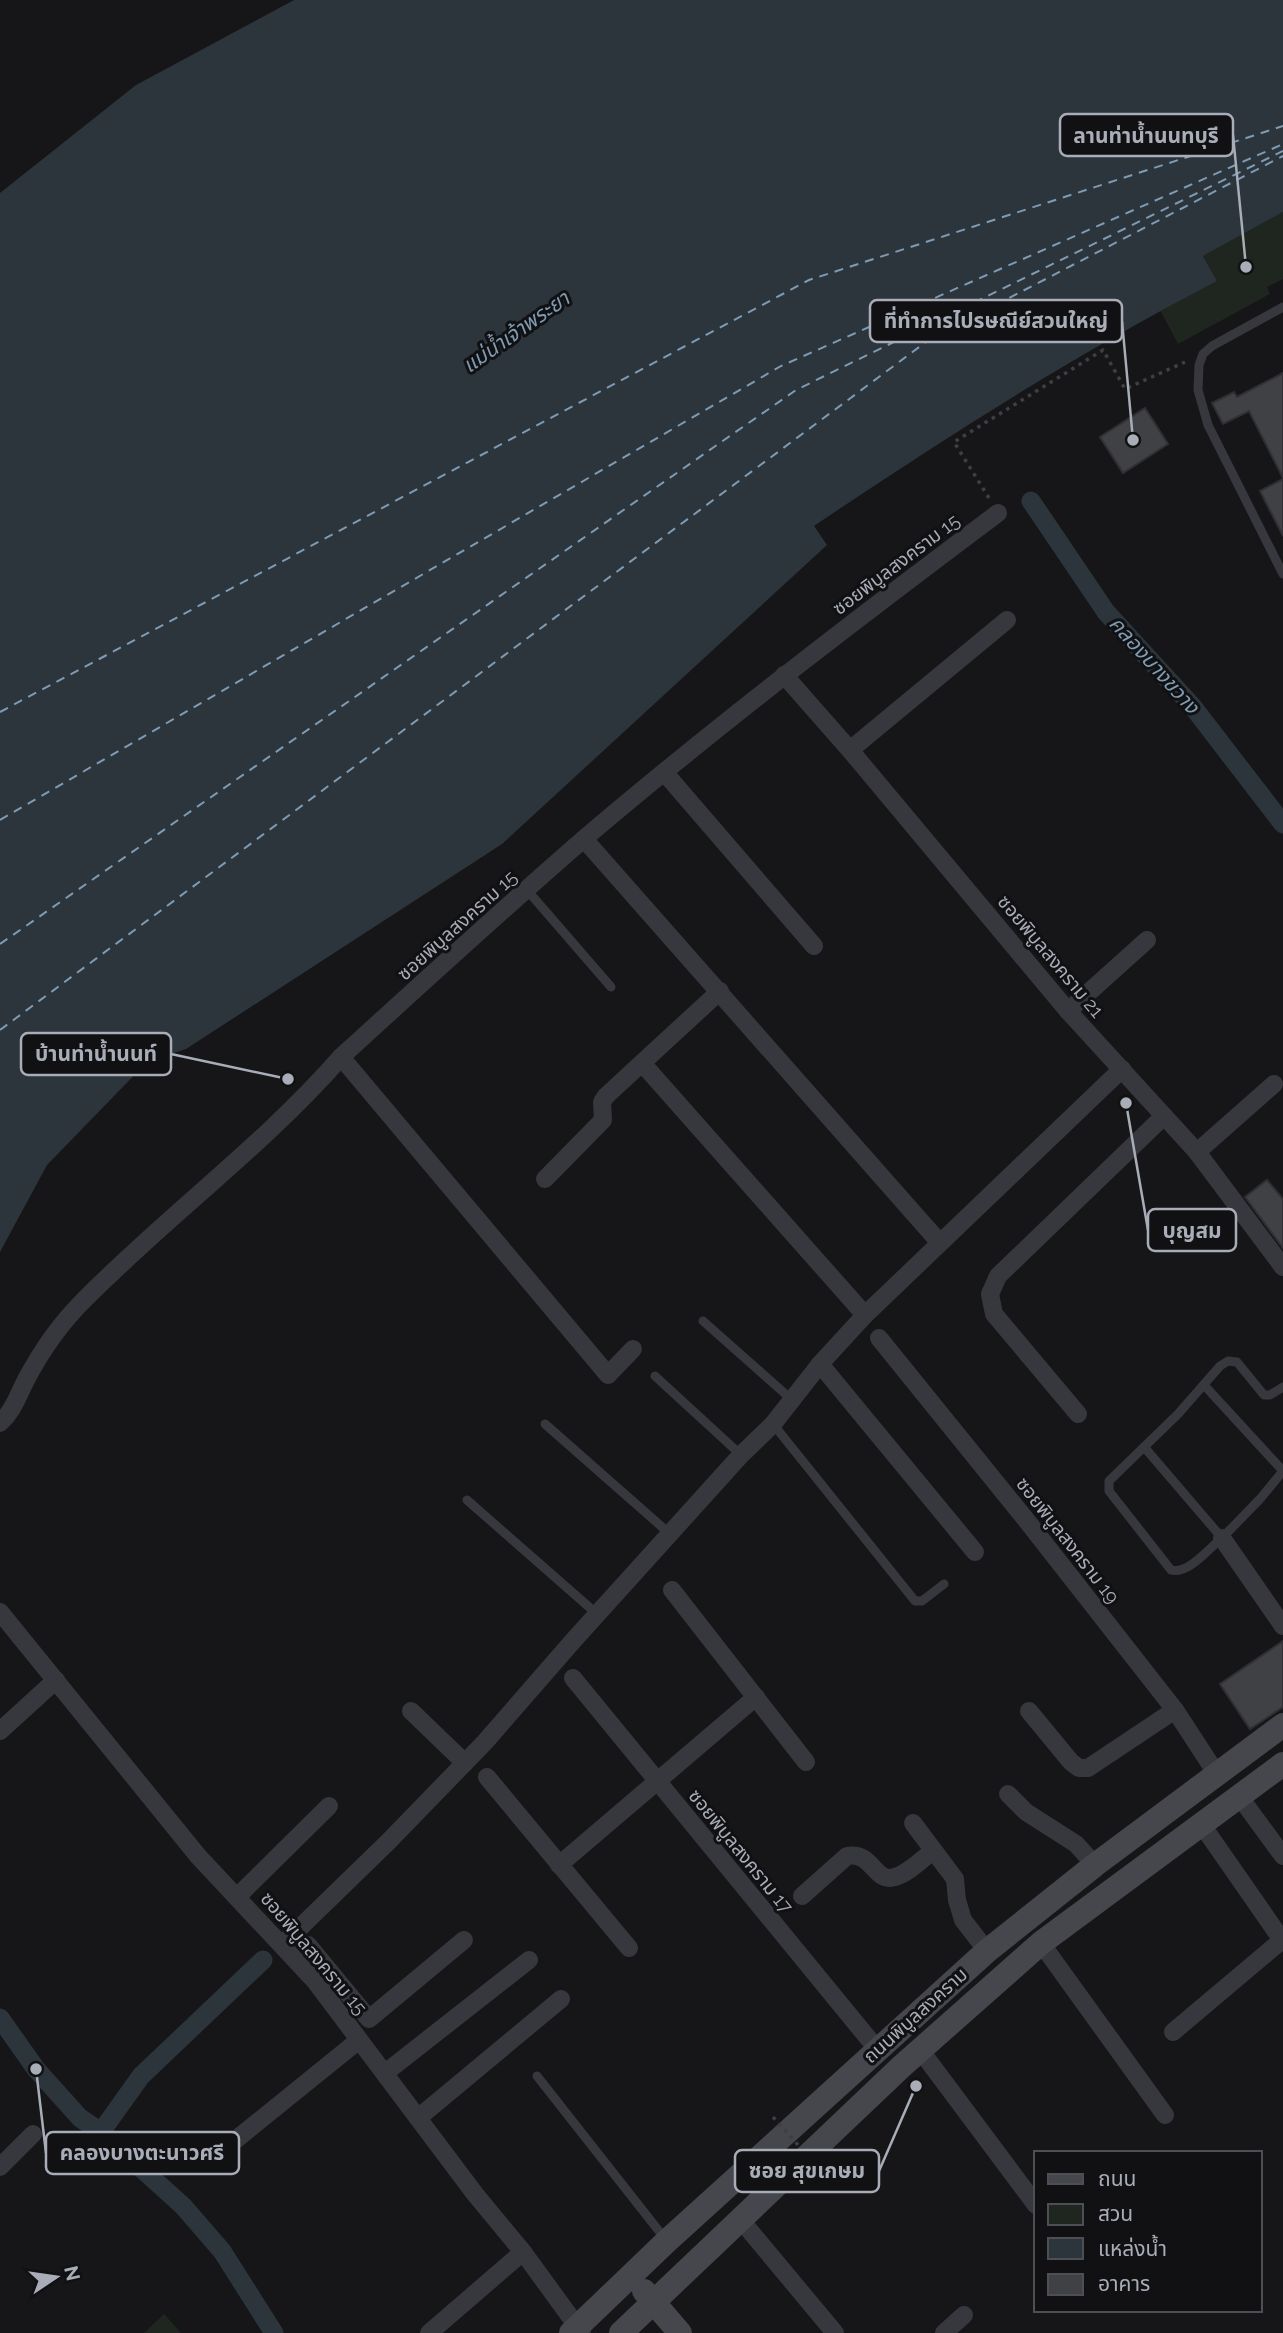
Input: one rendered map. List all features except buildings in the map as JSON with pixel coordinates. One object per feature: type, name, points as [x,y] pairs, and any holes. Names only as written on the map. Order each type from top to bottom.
[{"type":"main road","name":"ถนนพิบูลสงคราม","points":[[577,2331],[608,2295],[987,1951],[1095,1865],[1283,1725]]},
{"type":"main road","name":"ถนนพิบูลสงคราม","points":[[632,2329],[654,2301],[740,2218],[920,2051],[1041,1944],[1283,1763]]},
{"type":"main road","points":[[630,2275],[680,2333]]},
{"type":"main road","points":[[608,2295],[632,2329]]},
{"type":"street","name":"ซอยพิบูลสงคราม 15","points":[[0,1423],[11,1413],[47,1342],[82,1302],[307,1096],[341,1057],[584,839],[664,772],[784,674],[998,513]]},
{"type":"street","points":[[850,750],[1007,620]]},
{"type":"street","name":"ซอยพิบูลสงคราม 21","points":[[784,674],[1068,1012],[1196,1152],[1283,1267]]},
{"type":"street","points":[[664,772],[814,946]]},
{"type":"street","points":[[584,839],[940,1243]]},
{"type":"street","points":[[1068,1012],[1147,940]]},
{"type":"street","points":[[545,1179],[603,1120],[602,1102],[606,1096],[720,991]]},
{"type":"street","points":[[341,1057],[608,1375],[633,1349]]},
{"type":"street","points":[[642,1063],[865,1315]]},
{"type":"street","points":[[282,1945],[464,1763],[741,1455],[773,1424],[820,1364],[865,1315],[1122,1069]]},
{"type":"street","points":[[1196,1152],[1274,1084]]},
{"type":"street","points":[[1078,1414],[994,1314],[989,1294],[998,1276],[1164,1116]]},
{"type":"street","name":"ซอยพิบูลสงคราม 19","points":[[879,1339],[1175,1710],[1216,1773]]},
{"type":"street","points":[[820,1364],[975,1552]]},
{"type":"street","points":[[1222,1538],[1283,1626]]},
{"type":"street","points":[[672,1590],[806,1762]]},
{"type":"street","name":"ซอยพิบูลสงคราม 15","points":[[0,1612],[198,1856],[282,1945],[322,1975],[359,2040],[523,2252],[577,2331]]},
{"type":"street","name":"ซอยพิบูลสงคราม 17","points":[[573,1678],[877,2049]]},
{"type":"street","points":[[0,1731],[56,1680]]},
{"type":"street","points":[[559,1865],[756,1697]]},
{"type":"street","points":[[1029,1711],[1071,1762],[1079,1768],[1088,1769],[1175,1710]]},
{"type":"street","points":[[411,1711],[464,1763]]},
{"type":"street","points":[[486,1777],[629,1948]]},
{"type":"street","points":[[1008,1794],[1026,1812],[1076,1844],[1095,1865]]},
{"type":"street","points":[[1238,1796],[1283,1856]]},
{"type":"street","points":[[238,1896],[329,1806]]},
{"type":"street","points":[[913,1823],[954,1879],[963,1920],[987,1951]]},
{"type":"street","points":[[1172,2032],[1283,1940],[1202,1825]]},
{"type":"street","points":[[802,1896],[847,1856],[857,1854],[868,1859],[883,1877],[891,1879],[900,1876],[933,1851]]},
{"type":"street","points":[[308,1945],[322,1975],[369,2019],[464,1940]]},
{"type":"street","points":[[1041,1944],[1165,2115]]},
{"type":"street","points":[[385,2073],[529,1960]]},
{"type":"street","points":[[418,2118],[562,1999]]},
{"type":"street","points":[[228,2146],[359,2040]]},
{"type":"street","points":[[920,2051],[1034,2202]]},
{"type":"street","points":[[1,2164],[33,2134]]},
{"type":"street","points":[[740,2218],[835,2333]]},
{"type":"street","points":[[429,2333],[523,2252]]},
{"type":"street","points":[[944,2333],[964,2315]]},
{"type":"lane","points":[[1283,307],[1222,339],[1203,354],[1199,365],[1198,390],[1208,425],[1283,573]]},
{"type":"lane","points":[[527,890],[611,986]]},
{"type":"lane","points":[[703,1321],[791,1399]]},
{"type":"lane","points":[[1204,1385],[1283,1471],[1222,1538],[1185,1569],[1177,1572],[1171,1570],[1109,1490],[1109,1482],[1178,1415],[1204,1385],[1228,1361],[1237,1362],[1264,1395],[1283,1388]]},
{"type":"lane","points":[[654,1376],[741,1455]]},
{"type":"lane","points":[[545,1424],[670,1535]]},
{"type":"lane","points":[[773,1424],[915,1601],[922,1601],[944,1584]]},
{"type":"lane","points":[[1144,1448],[1222,1538]]},
{"type":"lane","points":[[467,1500],[597,1614]]},
{"type":"lane","points":[[537,2076],[667,2241]]},
{"type":"path","points":[[998,513],[954,442],[1103,350],[1125,389],[1203,354]]},
{"type":"path","points":[[773,2117],[825,2175],[846,2155]]},
{"type":"green space","points":[[1283,212],[1283,279],[1267,287],[1270,294],[1178,344],[1160,310],[1217,281],[1203,256]]},
{"type":"green space","points":[[164,2314],[181,2333],[144,2333]]},
{"type":"water","name":"แม่น้ำเจ้าพระยา","points":[[294,0],[1283,0],[1283,212],[1203,256],[1217,281],[1012,397],[814,526],[827,545],[502,844],[186,1049],[147,1062],[47,1165],[0,1252],[0,193],[136,85]]},
{"type":"waterway","name":"คลองบางขวาง","points":[[1031,501],[1106,612],[1193,707],[1283,824]]},
{"type":"waterway","points":[[101,2132],[141,2076],[263,1960]]},
{"type":"waterway","points":[[0,2018],[36,2069],[80,2118],[101,2132],[183,2206],[222,2251],[274,2333]]},
{"type":"ferry route","points":[[0,712],[809,280],[1283,126]]},
{"type":"ferry route","points":[[0,820],[781,366],[1283,144]]},
{"type":"ferry route","points":[[0,944],[796,390],[1283,151]]},
{"type":"ferry route","points":[[0,1030],[930,339],[1283,156]]},
{"type":"place","name":"ลานท่าน้ำนนทบุรี","points":[[1246,267]]},
{"type":"place","name":"ที่ทำการไปรษณีย์สวนใหญ่","points":[[1133,440]]},
{"type":"place","name":"บ้านท่าน้ำนนท์","points":[[288,1079]]},
{"type":"place","name":"บุญสม","points":[[1126,1103]]},
{"type":"place","name":"คลองบางตะนาวศรี","points":[[36,2069]]},
{"type":"place","name":"ซอย สุขเกษม","points":[[916,2086]]}]
